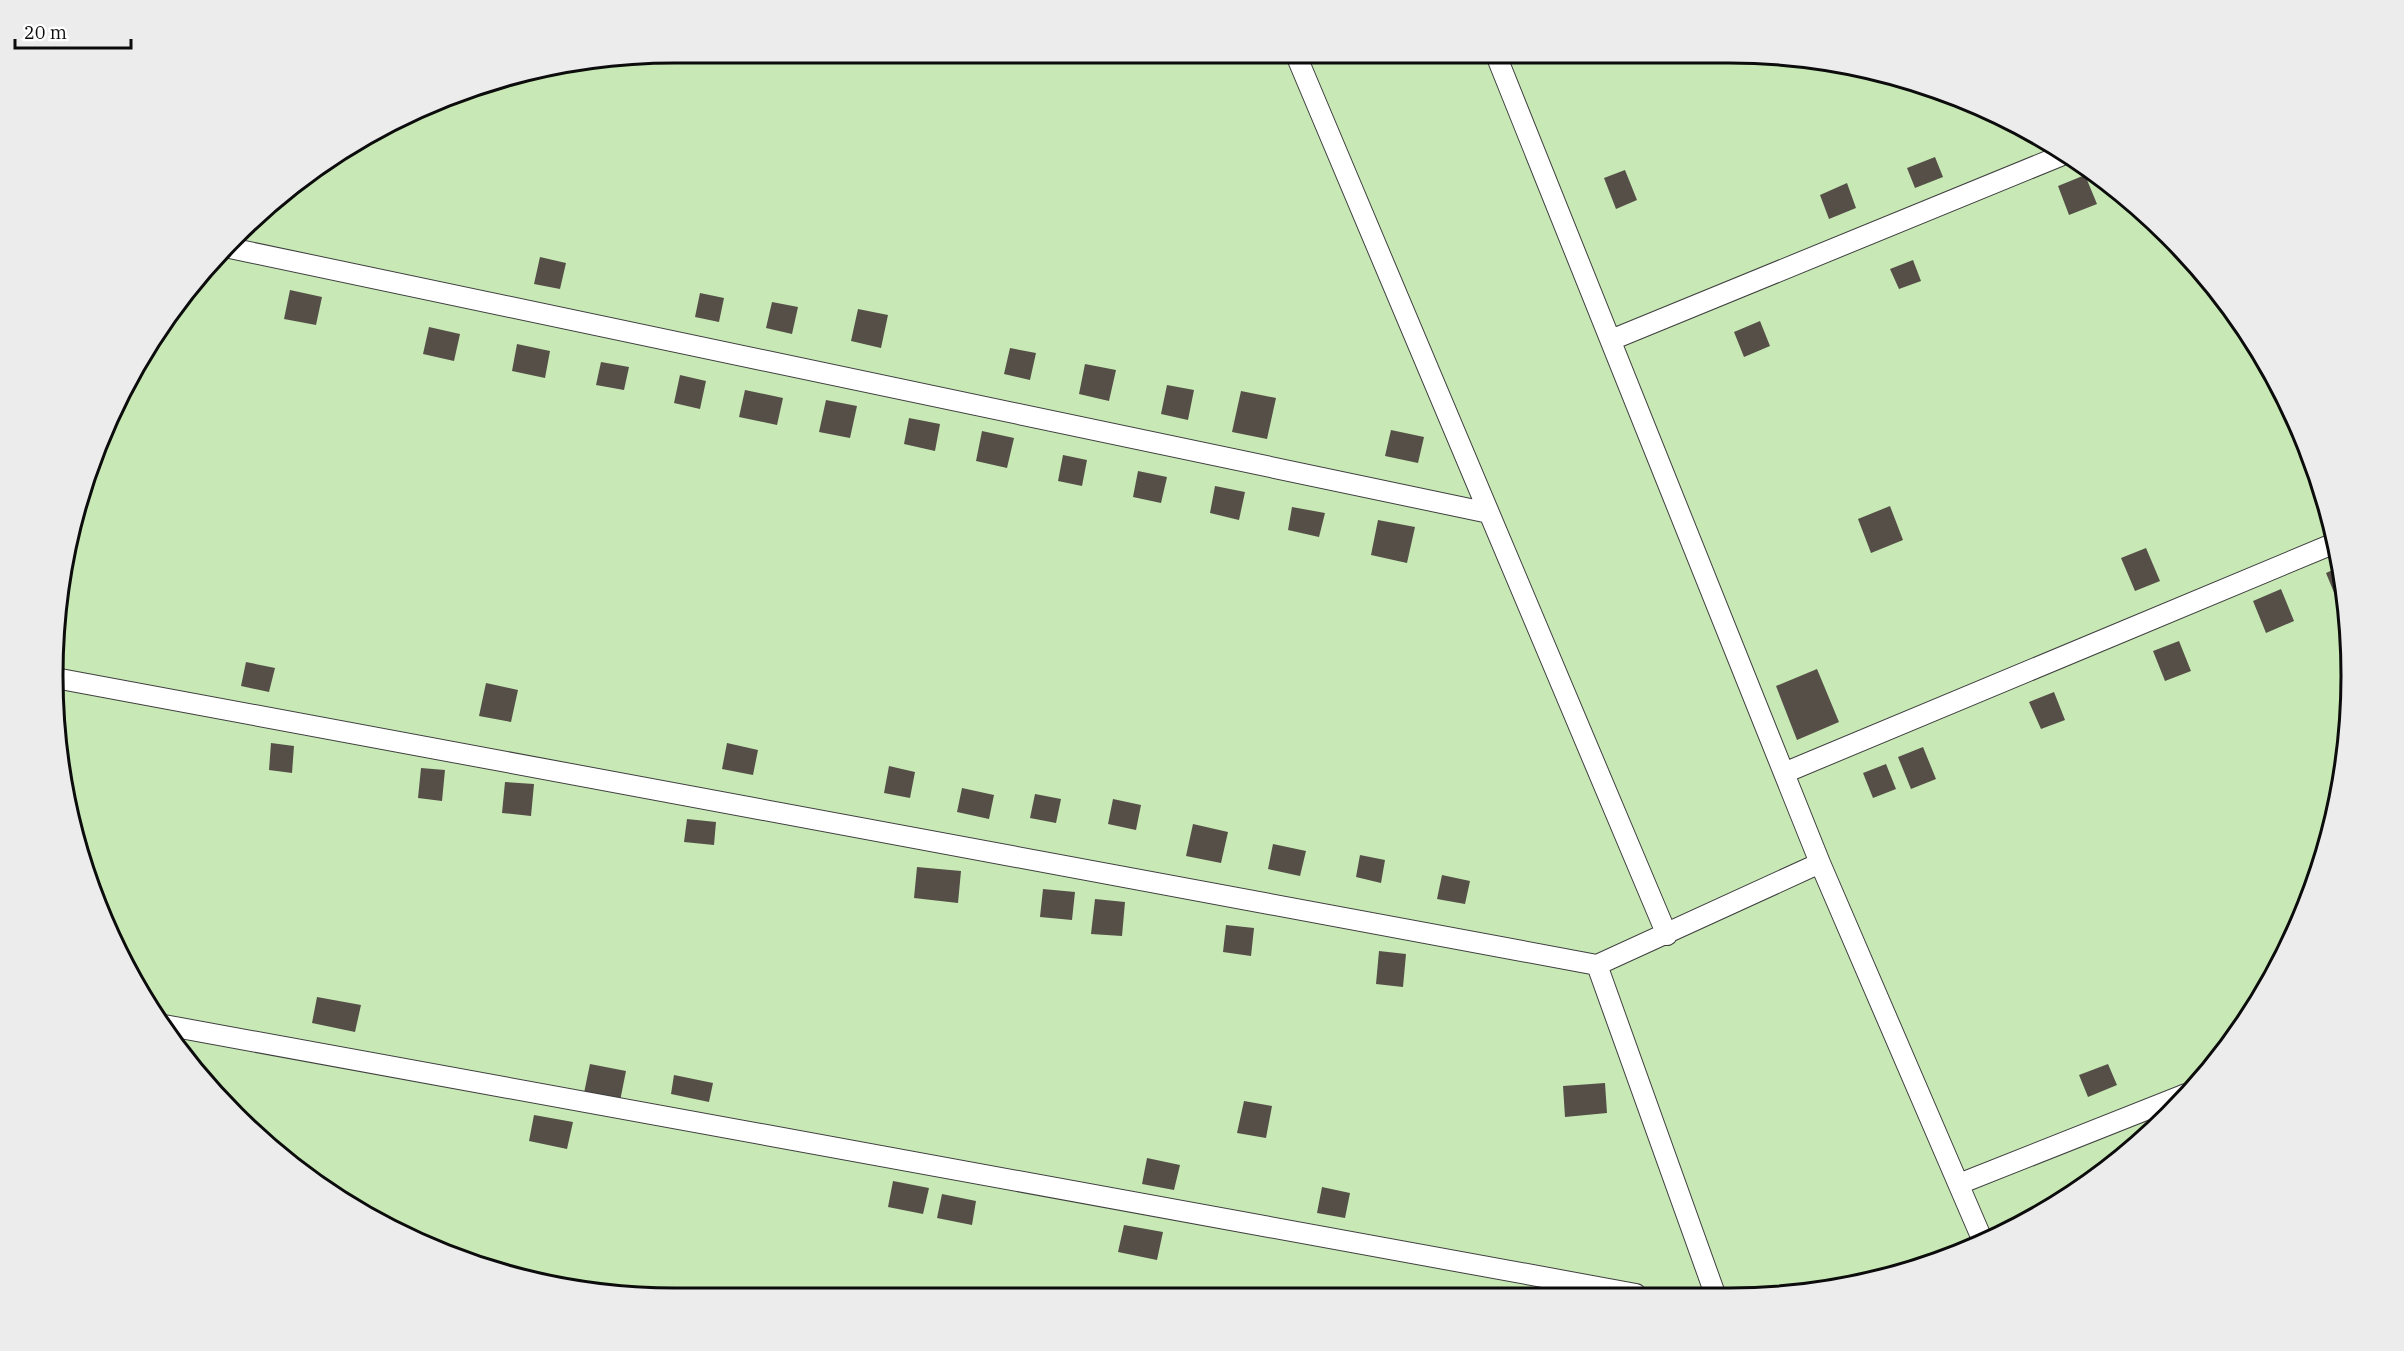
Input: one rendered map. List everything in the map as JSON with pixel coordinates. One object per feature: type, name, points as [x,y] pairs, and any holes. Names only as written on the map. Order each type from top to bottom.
[{"type":"lane","points":[[1299,63],[1667,934]]},
{"type":"lane","points":[[1499,63],[1820,863],[1980,1234]]},
{"type":"lane","points":[[1611,340],[2056,158]]},
{"type":"lane","points":[[236,248],[1489,513]]},
{"type":"lane","points":[[1784,773],[2327,546]]},
{"type":"lane","points":[[63,680],[1597,965],[1820,863]]},
{"type":"lane","points":[[1597,965],[1713,1288]]},
{"type":"lane","points":[[175,1028],[1603,1288]]},
{"type":"lane","points":[[1959,1184],[2170,1100]]},
{"type":"green space","points":[[635,64],[1769,64],[1808,68],[1887,84],[1963,110],[2035,145],[2069,166],[2132,215],[2162,242],[2214,303],[2238,335],[2278,405],[2294,441],[2320,517],[2336,596],[2340,635],[2340,716],[2336,755],[2320,834],[2308,872],[2278,946],[2259,982],[2238,1016],[2214,1048],[2162,1109],[2132,1136],[2069,1185],[2035,1206],[1963,1241],[1887,1267],[1808,1283],[1729,1288],[635,1287],[596,1283],[517,1267],[441,1241],[369,1206],[335,1185],[272,1136],[242,1109],[215,1079],[166,1016],[145,982],[110,910],[84,834],[68,755],[64,716],[64,635],[68,596],[84,517],[110,441],[126,405],[166,335],[215,272],[242,242],[272,215],[335,166],[369,145],[441,110],[517,84],[596,68]]},
{"type":"building","points":[[1935,157],[1943,177],[1915,188],[1907,168]]},
{"type":"building","points":[[1625,170],[1637,200],[1616,209],[1604,178]]},
{"type":"building","points":[[2082,176],[2087,179],[2097,204],[2069,215],[2058,186]]},
{"type":"building","points":[[1847,183],[1856,208],[1829,219],[1820,195]]},
{"type":"building","points":[[540,257],[566,263],[560,289],[534,284]]},
{"type":"building","points":[[1913,260],[1921,281],[1899,289],[1890,269]]},
{"type":"building","points":[[290,290],[322,297],[316,325],[284,319]]},
{"type":"building","points":[[700,293],[724,298],[719,322],[695,317]]},
{"type":"building","points":[[772,302],[798,307],[792,334],[766,328]]},
{"type":"building","points":[[858,309],[888,315],[881,348],[851,341]]},
{"type":"building","points":[[1760,321],[1770,346],[1744,357],[1734,332]]},
{"type":"building","points":[[429,327],[460,334],[454,361],[423,354]]},
{"type":"building","points":[[517,344],[550,351],[545,378],[512,371]]},
{"type":"building","points":[[1010,348],[1036,353],[1030,380],[1004,374]]},
{"type":"building","points":[[601,362],[629,367],[624,390],[596,385]]},
{"type":"building","points":[[1085,364],[1116,370],[1109,401],[1079,394]]},
{"type":"building","points":[[680,375],[706,381],[700,409],[674,403]]},
{"type":"building","points":[[1167,385],[1194,390],[1188,420],[1161,414]]},
{"type":"building","points":[[745,390],[783,398],[777,425],[739,417]]},
{"type":"building","points":[[1241,391],[1276,398],[1267,439],[1232,432]]},
{"type":"building","points":[[826,400],[857,406],[850,438],[819,432]]},
{"type":"building","points":[[909,418],[940,424],[935,451],[904,444]]},
{"type":"building","points":[[1391,430],[1424,437],[1418,463],[1385,456]]},
{"type":"building","points":[[982,431],[1014,438],[1007,468],[976,461]]},
{"type":"building","points":[[1063,455],[1087,460],[1082,486],[1058,481]]},
{"type":"building","points":[[1138,471],[1167,477],[1161,503],[1133,497]]},
{"type":"building","points":[[1215,486],[1245,492],[1239,520],[1210,513]]},
{"type":"building","points":[[1890,506],[1903,540],[1871,553],[1858,519]]},
{"type":"building","points":[[1292,507],[1325,513],[1319,537],[1288,530]]},
{"type":"building","points":[[1378,520],[1415,527],[1407,563],[1371,555]]},
{"type":"building","points":[[2146,548],[2160,581],[2135,591],[2121,558]]},
{"type":"building","points":[[2332,570],[2336,595],[2335,595],[2326,573]]},
{"type":"building","points":[[2281,589],[2294,621],[2266,633],[2253,601]]},
{"type":"building","points":[[2179,641],[2191,671],[2165,681],[2153,651]]},
{"type":"building","points":[[246,662],[275,668],[269,692],[241,686]]},
{"type":"building","points":[[1817,669],[1839,722],[1797,740],[1776,686]]},
{"type":"building","points":[[486,683],[518,690],[511,722],[479,716]]},
{"type":"building","points":[[2054,692],[2065,720],[2041,729],[2029,702]]},
{"type":"building","points":[[271,743],[294,746],[292,773],[269,770]]},
{"type":"building","points":[[727,743],[758,750],[753,775],[722,769]]},
{"type":"building","points":[[1923,747],[1936,779],[1911,789],[1898,757]]},
{"type":"building","points":[[1886,764],[1896,789],[1873,798],[1863,773]]},
{"type":"building","points":[[889,766],[915,772],[910,798],[884,793]]},
{"type":"building","points":[[421,768],[445,770],[442,801],[418,798]]},
{"type":"building","points":[[505,782],[534,784],[531,816],[502,813]]},
{"type":"building","points":[[962,788],[994,795],[989,819],[957,812]]},
{"type":"building","points":[[1035,794],[1061,799],[1056,823],[1030,818]]},
{"type":"building","points":[[1113,799],[1141,805],[1136,830],[1108,824]]},
{"type":"building","points":[[687,819],[716,822],[714,845],[684,842]]},
{"type":"building","points":[[1193,824],[1228,832],[1221,863],[1186,856]]},
{"type":"building","points":[[1273,844],[1306,851],[1300,876],[1268,869]]},
{"type":"building","points":[[1360,855],[1385,860],[1381,883],[1356,877]]},
{"type":"building","points":[[917,867],[961,871],[958,903],[914,898]]},
{"type":"building","points":[[1442,875],[1470,881],[1465,904],[1437,899]]},
{"type":"building","points":[[1043,889],[1075,892],[1072,920],[1040,917]]},
{"type":"building","points":[[1095,899],[1125,902],[1122,936],[1091,934]]},
{"type":"building","points":[[1226,925],[1254,928],[1251,956],[1223,952]]},
{"type":"building","points":[[1379,951],[1406,954],[1403,987],[1376,984]]},
{"type":"building","points":[[317,997],[361,1005],[355,1032],[312,1023]]},
{"type":"building","points":[[590,1064],[626,1071],[620,1101],[584,1093]]},
{"type":"building","points":[[2108,1064],[2117,1085],[2088,1097],[2079,1075]]},
{"type":"building","points":[[674,1075],[713,1083],[709,1102],[671,1094]]},
{"type":"building","points":[[1605,1083],[1607,1113],[1565,1117],[1563,1086]]},
{"type":"building","points":[[1244,1101],[1272,1106],[1266,1138],[1237,1133]]},
{"type":"building","points":[[534,1115],[573,1122],[567,1149],[529,1141]]},
{"type":"building","points":[[1147,1158],[1180,1165],[1174,1190],[1142,1184]]},
{"type":"building","points":[[893,1181],[929,1188],[923,1214],[888,1207]]},
{"type":"building","points":[[1322,1187],[1350,1193],[1345,1218],[1317,1213]]},
{"type":"building","points":[[942,1194],[976,1201],[972,1225],[937,1218]]},
{"type":"building","points":[[1124,1225],[1163,1232],[1157,1260],[1118,1252]]}]
